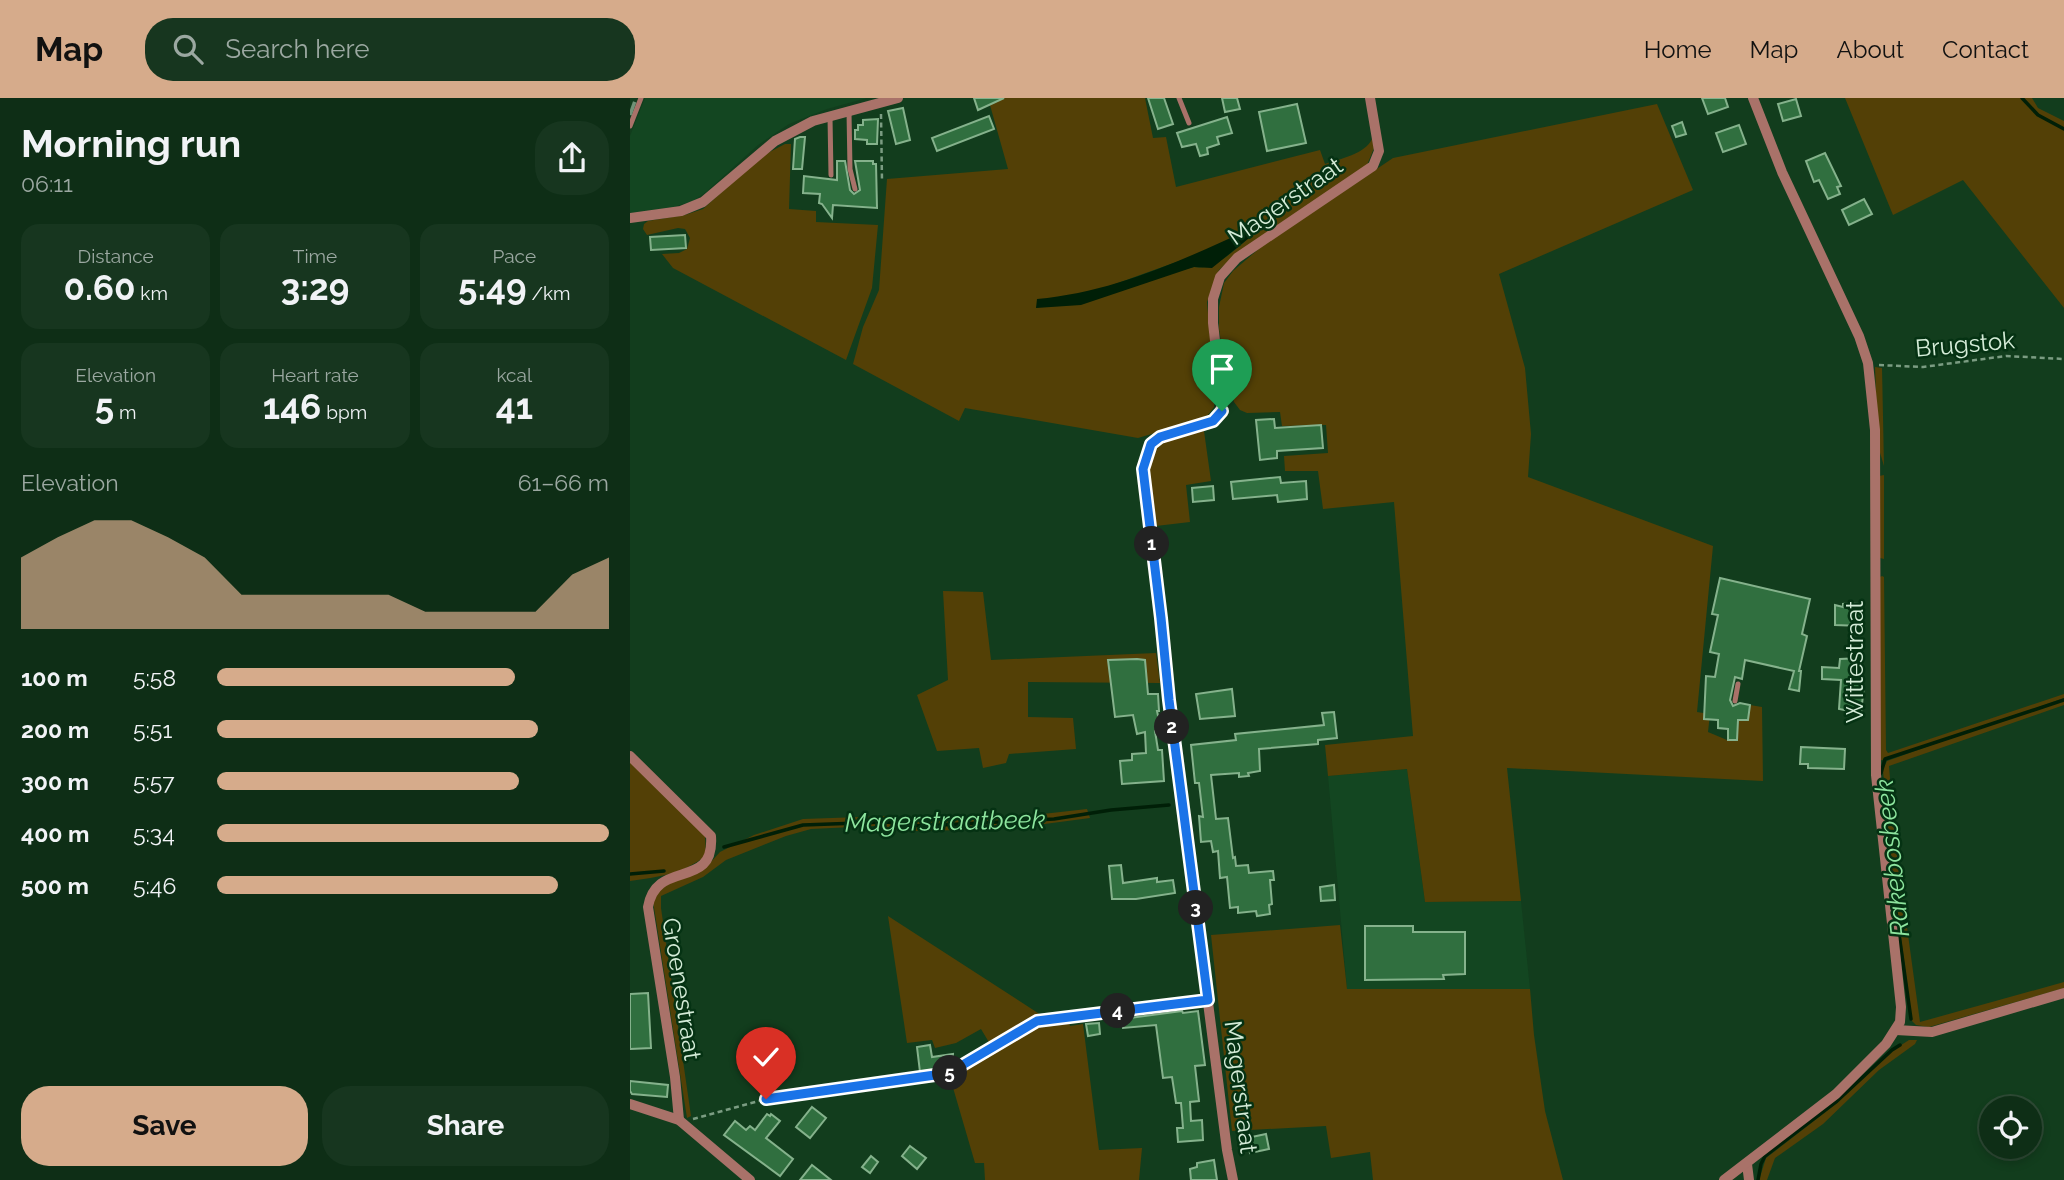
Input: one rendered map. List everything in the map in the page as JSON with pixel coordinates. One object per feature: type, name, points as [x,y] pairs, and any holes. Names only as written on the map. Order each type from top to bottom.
[{"type":"street","points":[[630,218],[681,212],[703,202],[775,141],[813,121],[898,98]]},
{"type":"street","name":"Magerstraat","points":[[1233,1180],[1169,700],[1143,469],[1151,444],[1160,437],[1213,421],[1219,416],[1222,402],[1213,299],[1220,277],[1237,258],[1373,166],[1379,151],[1370,98]]},
{"type":"street","name":"Wittestraat","points":[[1754,98],[1782,172],[1859,336],[1868,363],[1873,393],[1876,497],[1875,775],[1900,985],[1900,1022],[1896,1030]]},
{"type":"street","name":"Groenestraat","points":[[630,756],[712,836],[712,849],[708,860],[693,871],[657,885],[650,894],[648,907],[681,1122]]},
{"type":"street","points":[[1724,1180],[1836,1094],[1886,1044],[1896,1030],[1932,1031],[2064,993]]},
{"type":"street","name":"Magerstraat","points":[[959,1066],[1037,1021],[1208,1000]]},
{"type":"street","points":[[630,1104],[681,1122],[750,1180]]},
{"type":"street","points":[[1747,1164],[1749,1180]]},
{"type":"lane","points":[[630,126],[641,98]]},
{"type":"lane","points":[[1179,98],[1189,123]]},
{"type":"lane","points":[[849,112],[850,169],[855,189]]},
{"type":"lane","points":[[830,117],[831,175]]},
{"type":"lane","points":[[1735,701],[1738,684]]},
{"type":"path","points":[[880,103],[882,181]]},
{"type":"path","name":"Brugstok","points":[[1868,363],[1894,367],[1923,367],[2006,356],[2064,359]]},
{"type":"path","points":[[681,1122],[766,1099],[949,1073],[959,1066]]},
{"type":"shaded area","points":[[645,98],[867,98],[827,109],[789,124],[758,145],[693,201],[673,207],[630,213],[630,136]]},
{"type":"shaded area","points":[[988,98],[1145,98],[1153,138],[1166,137],[1176,187],[1320,150],[1325,164],[1364,149],[1372,139],[1374,148],[1367,165],[1239,252],[1219,270],[1207,302],[1214,407],[1208,415],[1195,421],[1138,438],[965,408],[959,421],[853,364],[863,327],[879,290],[887,179],[1008,169]],"holes":[[[1254,234],[1226,257],[1210,265],[1036,308],[1064,297],[1104,288]]]},
{"type":"shaded area","points":[[1845,98],[2032,98],[2038,108],[2064,121],[2064,308],[1963,180],[1893,215]]},
{"type":"shaded area","points":[[1657,104],[1693,190],[1499,274],[1525,368],[1531,434],[1528,477],[1713,546],[1697,712],[1710,714],[1708,732],[1736,741],[1739,721],[1748,721],[1750,705],[1762,707],[1763,781],[1507,768],[1521,901],[1425,902],[1407,769],[1328,776],[1325,745],[1413,736],[1394,502],[1323,509],[1318,471],[1285,471],[1284,456],[1328,453],[1326,425],[1282,426],[1280,412],[1247,413],[1240,410],[1234,402],[1224,365],[1219,328],[1219,307],[1224,283],[1233,271],[1261,247],[1393,158]]},
{"type":"shaded area","points":[[785,144],[791,144],[789,209],[816,211],[816,222],[878,225],[872,288],[846,360],[673,268],[662,254],[679,253],[687,249],[690,238],[685,229],[647,235],[643,229],[648,221],[703,209],[762,156]]},
{"type":"shaded area","points":[[1252,228],[1254,234],[1212,268],[1194,267],[1081,305],[1036,308],[1037,299],[1121,282],[1174,263]]},
{"type":"shaded area","points":[[1875,367],[1882,368],[1884,466],[1878,446]]},
{"type":"shaded area","points":[[1204,431],[1211,481],[1186,485],[1190,522],[1156,526],[1148,482],[1148,470],[1154,451],[1172,439]]},
{"type":"shaded area","points":[[1884,475],[1884,559],[1880,558],[1879,476]]},
{"type":"shaded area","points":[[1882,576],[1888,753],[2064,694],[2064,698],[2016,715],[2064,700],[2064,705],[1889,766],[1895,840],[1920,1022],[2064,982],[2064,988],[1929,1027],[1916,1025],[1912,1021],[1888,839],[1883,769],[1887,761],[1996,722],[1879,761]]},
{"type":"shaded area","points":[[943,591],[983,592],[991,660],[1156,653],[1160,683],[1028,682],[1028,717],[1073,718],[1076,749],[1009,754],[1006,763],[983,768],[979,748],[937,751],[917,695],[948,680]]},
{"type":"shaded area","points":[[630,762],[705,835],[706,855],[689,867],[670,874],[630,881]]},
{"type":"shaded area","points":[[1407,769],[1425,902],[1521,901],[1530,989],[1347,989],[1328,776]]},
{"type":"shaded area","points":[[1087,809],[1090,818],[1037,825],[915,831],[874,826],[811,829],[726,860],[703,877],[661,896],[691,1116],[687,1118],[653,901],[660,888],[709,864],[720,852],[754,835],[803,819],[889,816],[919,822],[1006,818]]},
{"type":"shaded area","points":[[888,916],[1041,1015],[990,1044],[981,1029],[956,1043],[935,1048],[932,1040],[907,1043]]},
{"type":"shaded area","points":[[1340,925],[1347,989],[1530,989],[1545,1111],[1563,1180],[1373,1180],[1370,1152],[1331,1158],[1326,1126],[1232,1131],[1211,935]]},
{"type":"shaded area","points":[[1069,1020],[1070,1026],[1083,1024],[1099,1150],[1142,1148],[1139,1180],[985,1180],[984,1163],[975,1163],[949,1074],[1032,1027]]},
{"type":"shaded area","points":[[1909,1040],[1917,1040],[1879,1070],[1823,1124],[1775,1158],[1767,1180],[1759,1180],[1766,1158],[1837,1103],[1892,1051]]},
{"type":"building","points":[[974,98],[1004,98],[978,110]]},
{"type":"building","points":[[1148,98],[1164,98],[1173,124],[1158,129]]},
{"type":"building","points":[[1222,98],[1237,98],[1240,109],[1225,112]]},
{"type":"building","points":[[1702,98],[1725,98],[1728,107],[1708,114]]},
{"type":"building","points":[[1796,99],[1801,116],[1783,121],[1778,104]]},
{"type":"building","points":[[1297,104],[1306,143],[1267,151],[1259,112]]},
{"type":"building","points":[[903,108],[910,140],[896,144],[888,111]]},
{"type":"building","points":[[989,116],[994,129],[937,151],[932,138]]},
{"type":"building","points":[[1227,117],[1232,133],[1217,137],[1219,144],[1207,148],[1208,154],[1200,156],[1196,144],[1182,147],[1177,133]]},
{"type":"building","points":[[878,119],[877,144],[867,144],[867,140],[855,139],[855,130],[858,130],[858,125],[863,125],[863,120]]},
{"type":"building","points":[[1682,122],[1686,134],[1676,137],[1672,126]]},
{"type":"building","points":[[1739,125],[1746,144],[1723,152],[1716,133]]},
{"type":"building","points":[[805,137],[802,169],[793,169],[795,139]]},
{"type":"building","points":[[1825,153],[1841,186],[1837,187],[1840,194],[1828,199],[1819,180],[1814,182],[1806,161]]},
{"type":"building","points":[[837,161],[845,161],[850,190],[854,194],[860,190],[855,161],[873,161],[873,164],[876,164],[877,208],[833,205],[832,218],[819,203],[820,194],[803,193],[804,176],[837,180]]},
{"type":"building","points":[[1864,199],[1872,214],[1849,225],[1842,210]]},
{"type":"building","points":[[685,235],[686,248],[651,250],[650,237]]},
{"type":"building","points":[[1274,419],[1275,428],[1321,425],[1323,448],[1277,451],[1277,458],[1260,460],[1256,420]]},
{"type":"building","points":[[1280,477],[1281,483],[1306,481],[1307,499],[1278,502],[1277,495],[1233,499],[1231,482]]},
{"type":"building","points":[[1213,486],[1214,500],[1193,502],[1192,488]]},
{"type":"building","points":[[1720,578],[1810,599],[1802,634],[1807,636],[1799,671],[1799,691],[1789,689],[1794,671],[1745,660],[1742,679],[1735,677],[1730,700],[1733,706],[1740,703],[1750,705],[1748,720],[1738,720],[1737,740],[1728,740],[1728,729],[1718,728],[1718,720],[1704,719],[1706,676],[1715,677],[1719,654],[1710,652],[1718,615],[1712,614]]},
{"type":"building","points":[[1843,604],[1861,604],[1861,626],[1835,625],[1835,605],[1843,607]]},
{"type":"building","points":[[1861,658],[1861,685],[1864,686],[1861,713],[1839,709],[1841,680],[1822,679],[1822,667],[1839,668],[1840,659]]},
{"type":"building","points":[[1108,660],[1145,660],[1148,694],[1158,694],[1157,711],[1161,730],[1155,731],[1158,750],[1162,750],[1164,781],[1122,784],[1120,761],[1132,760],[1132,754],[1146,753],[1145,732],[1137,734],[1133,715],[1115,717]]},
{"type":"building","points":[[1232,689],[1235,716],[1200,719],[1196,694]]},
{"type":"building","points":[[1334,712],[1337,738],[1318,740],[1318,744],[1259,749],[1260,771],[1248,773],[1249,776],[1239,777],[1239,773],[1211,775],[1216,819],[1228,818],[1236,866],[1248,865],[1249,873],[1273,871],[1274,880],[1270,880],[1270,914],[1257,916],[1256,911],[1238,913],[1238,907],[1230,908],[1227,877],[1220,878],[1218,851],[1213,852],[1211,841],[1201,842],[1199,816],[1203,817],[1199,783],[1195,783],[1191,745],[1236,740],[1235,734],[1324,725],[1322,713]]},
{"type":"building","points":[[1801,747],[1845,749],[1844,769],[1808,768],[1808,764],[1800,764]]},
{"type":"building","points":[[1121,865],[1123,883],[1157,878],[1157,882],[1173,880],[1175,893],[1136,899],[1112,899],[1109,866]]},
{"type":"building","points":[[1334,885],[1335,900],[1321,901],[1320,887]]},
{"type":"building","points":[[1365,926],[1413,926],[1413,932],[1465,932],[1465,974],[1443,975],[1444,979],[1365,980]]},
{"type":"building","points":[[648,993],[651,1048],[630,1049],[630,994]]},
{"type":"building","points":[[1198,1011],[1205,1065],[1195,1066],[1199,1101],[1190,1102],[1191,1121],[1202,1120],[1203,1140],[1178,1142],[1177,1128],[1183,1128],[1181,1103],[1176,1103],[1172,1077],[1163,1078],[1156,1025],[1123,1028],[1122,1019]]},
{"type":"building","points":[[1099,1023],[1100,1034],[1088,1036],[1086,1024]]},
{"type":"building","points":[[930,1045],[932,1057],[953,1054],[952,1068],[920,1072],[917,1047]]},
{"type":"building","points":[[630,1081],[668,1085],[667,1097],[632,1094]]},
{"type":"building","points":[[812,1107],[826,1118],[810,1138],[796,1127]]},
{"type":"building","points":[[767,1114],[780,1121],[766,1138],[793,1159],[780,1176],[724,1135],[735,1121],[746,1130],[750,1126],[755,1130]]},
{"type":"building","points":[[1266,1134],[1269,1149],[1250,1153],[1247,1138]]},
{"type":"building","points":[[910,1146],[926,1158],[917,1169],[902,1156]]},
{"type":"building","points":[[871,1156],[878,1162],[870,1173],[862,1167]]},
{"type":"building","points":[[1214,1160],[1217,1180],[1191,1180],[1190,1169],[1197,1167],[1197,1163]]},
{"type":"building","points":[[812,1165],[831,1180],[800,1180]]},
{"type":"waterway","name":"Rakebosbeek","points":[[2022,98],[2038,115],[2064,129]]},
{"type":"waterway","name":"Rakebosbeek","points":[[1881,773],[1885,759],[2064,700]]},
{"type":"waterway","name":"Magerstraatbeek","points":[[724,847],[803,825],[886,822],[921,826],[1054,819],[1169,805]]},
{"type":"waterway","name":"Magerstraatbeek","points":[[630,874],[664,871]]},
{"type":"waterway","name":"Rakebosbeek","points":[[1896,913],[1911,1019]]},
{"type":"waterway","name":"Rakebosbeek","points":[[1758,1180],[1765,1156],[1837,1101],[1900,1045]]},
{"type":"railway","points":[[630,115],[636,98]]},
{"type":"route","points":[[766,1099],[949,1073],[1037,1021],[1208,1000],[1169,700],[1143,469],[1151,444],[1160,437],[1213,421],[1222,411]]}]
